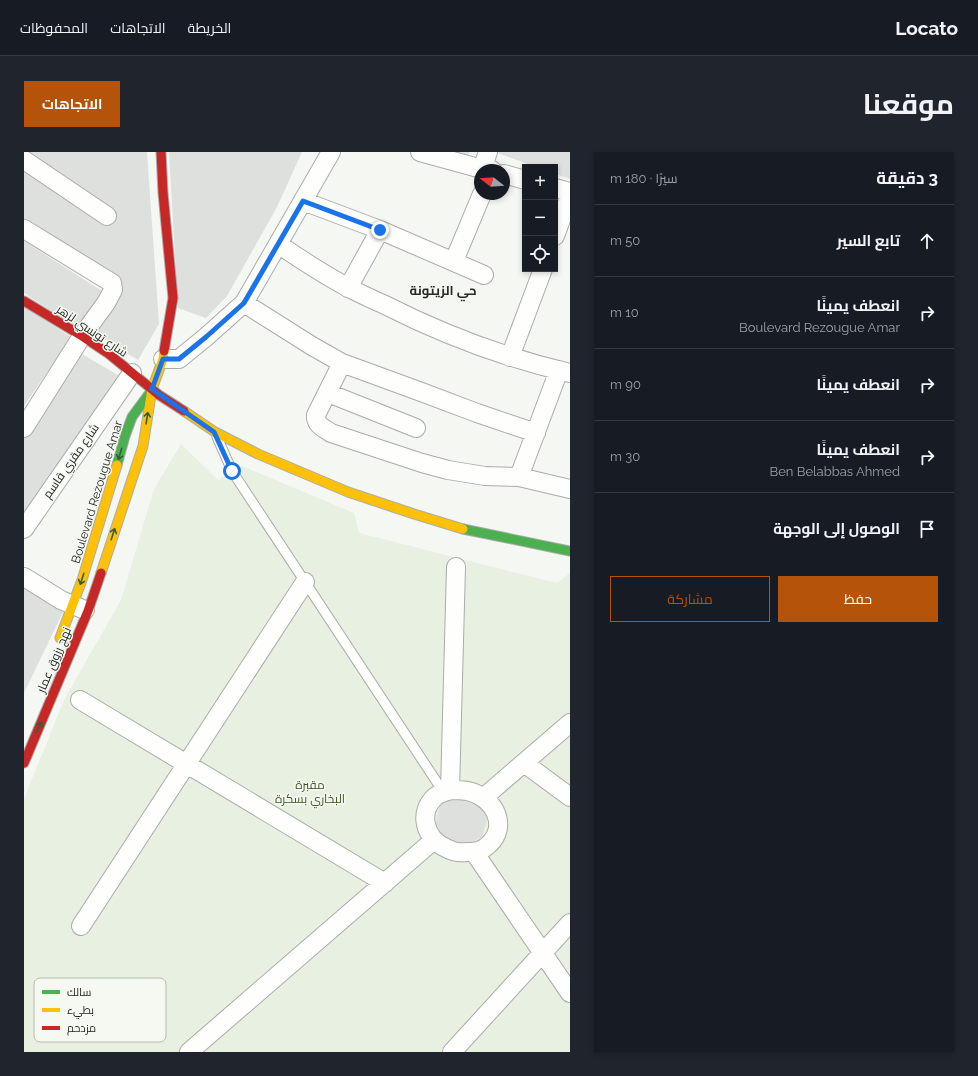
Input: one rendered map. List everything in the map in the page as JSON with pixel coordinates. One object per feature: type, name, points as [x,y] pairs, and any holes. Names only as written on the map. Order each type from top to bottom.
[{"type":"main road","name":"Boulevard Rezougue Amar","points":[[80,608],[82,580],[125,436],[143,382],[163,359],[173,298],[163,193],[161,152]]},
{"type":"main road","name":"شارع تونسي لزهر","points":[[24,301],[109,354],[143,382],[214,432],[258,454],[348,492],[414,514],[460,528],[570,551]]},
{"type":"main road","name":"Boulevard Rezougue Amar","points":[[80,608],[143,446],[143,382]]},
{"type":"main road","name":"نهج رزوق عمار","points":[[57,647],[80,608]]},
{"type":"main road","name":"نهج رزوق عمار","points":[[24,763],[80,608]]},
{"type":"street","points":[[163,359],[179,359],[244,303],[331,152]]},
{"type":"street","points":[[420,152],[487,164]]},
{"type":"street","points":[[24,160],[107,216]]},
{"type":"street","points":[[510,176],[522,179]]},
{"type":"street","points":[[558,189],[570,192]]},
{"type":"street","points":[[558,228],[570,195]]},
{"type":"street","points":[[454,262],[480,200]]},
{"type":"street","points":[[303,201],[380,230],[484,275]]},
{"type":"street","points":[[24,229],[112,283],[113,290],[25,426]]},
{"type":"street","points":[[348,288],[380,230]]},
{"type":"street","points":[[278,244],[348,288],[418,321],[510,357],[564,371],[536,432],[519,477]]},
{"type":"street","points":[[510,357],[542,272]]},
{"type":"street","points":[[244,303],[342,363],[477,413],[536,432]]},
{"type":"street","points":[[342,363],[316,415],[318,424],[331,433],[422,464],[485,476],[519,477],[570,489]]},
{"type":"street","name":"شارع مقري قاسم","points":[[24,529],[143,382]]},
{"type":"street","points":[[328,393],[416,428]]},
{"type":"street","points":[[447,792],[456,567]]},
{"type":"street","points":[[24,577],[61,600],[80,608]]},
{"type":"street","points":[[81,926],[305,582]]},
{"type":"street","points":[[80,700],[385,883]]},
{"type":"street","points":[[483,798],[570,723]]},
{"type":"street","points":[[524,763],[570,797]]},
{"type":"street","points":[[465,790],[483,798],[490,804],[497,815],[499,827],[495,838],[486,847],[474,852],[460,853],[446,848],[434,840],[427,829],[425,816],[429,804],[438,795],[447,792],[465,790]]},
{"type":"street","points":[[189,1052],[434,840]]},
{"type":"street","points":[[474,852],[570,993]]},
{"type":"street","points":[[452,1052],[570,923]]},
{"type":"lane","points":[[214,432],[232,471],[447,792]]},
{"type":"green space","name":"مقبرة البخاري بسكرة","points":[[181,444],[218,480],[242,466],[354,513],[359,533],[557,583],[570,573],[570,1052],[24,1052],[24,799],[64,700],[121,600],[154,489]]},
{"type":"building","points":[[25,152],[147,152],[159,324],[138,360],[91,331],[118,284],[24,222],[24,171],[107,224],[112,208]]},
{"type":"building","points":[[169,152],[302,152],[277,207],[227,296],[206,318],[178,308]]},
{"type":"building","points":[[453,152],[470,152],[467,157]]},
{"type":"building","points":[[495,152],[570,152],[570,179],[558,175],[558,164],[528,164]]},
{"type":"building","points":[[24,241],[102,291],[78,328],[24,293]]},
{"type":"building","points":[[24,307],[71,337],[24,406]]},
{"type":"building","points":[[75,350],[118,375],[24,515],[24,432]]},
{"type":"building","points":[[24,588],[63,612],[24,693]]},
{"type":"building","points":[[456,795],[476,798],[488,816],[482,837],[461,847],[444,842],[435,827],[440,805]]},
{"type":"traffic: fast","points":[[117,465],[132,417],[149,394]]},
{"type":"traffic: fast","points":[[463,529],[570,551]]},
{"type":"traffic: slow","points":[[101,573],[143,446],[152,389],[163,359],[164,351]]},
{"type":"traffic: slow","points":[[184,411],[215,432],[258,454],[348,492],[463,529]]},
{"type":"traffic: slow","points":[[60,638],[82,580],[117,465]]},
{"type":"traffic: jam","points":[[161,152],[163,193],[173,298],[164,351]]},
{"type":"traffic: jam","points":[[24,301],[109,354],[159,395],[184,411]]},
{"type":"traffic: jam","points":[[24,763],[88,611],[101,573]]},
{"type":"district","name":"حي الزيتونة","points":[[443,290]]},
{"type":"route","points":[[232,471],[214,432],[152,389],[163,359],[179,359],[244,303],[303,201],[380,230]]}]
